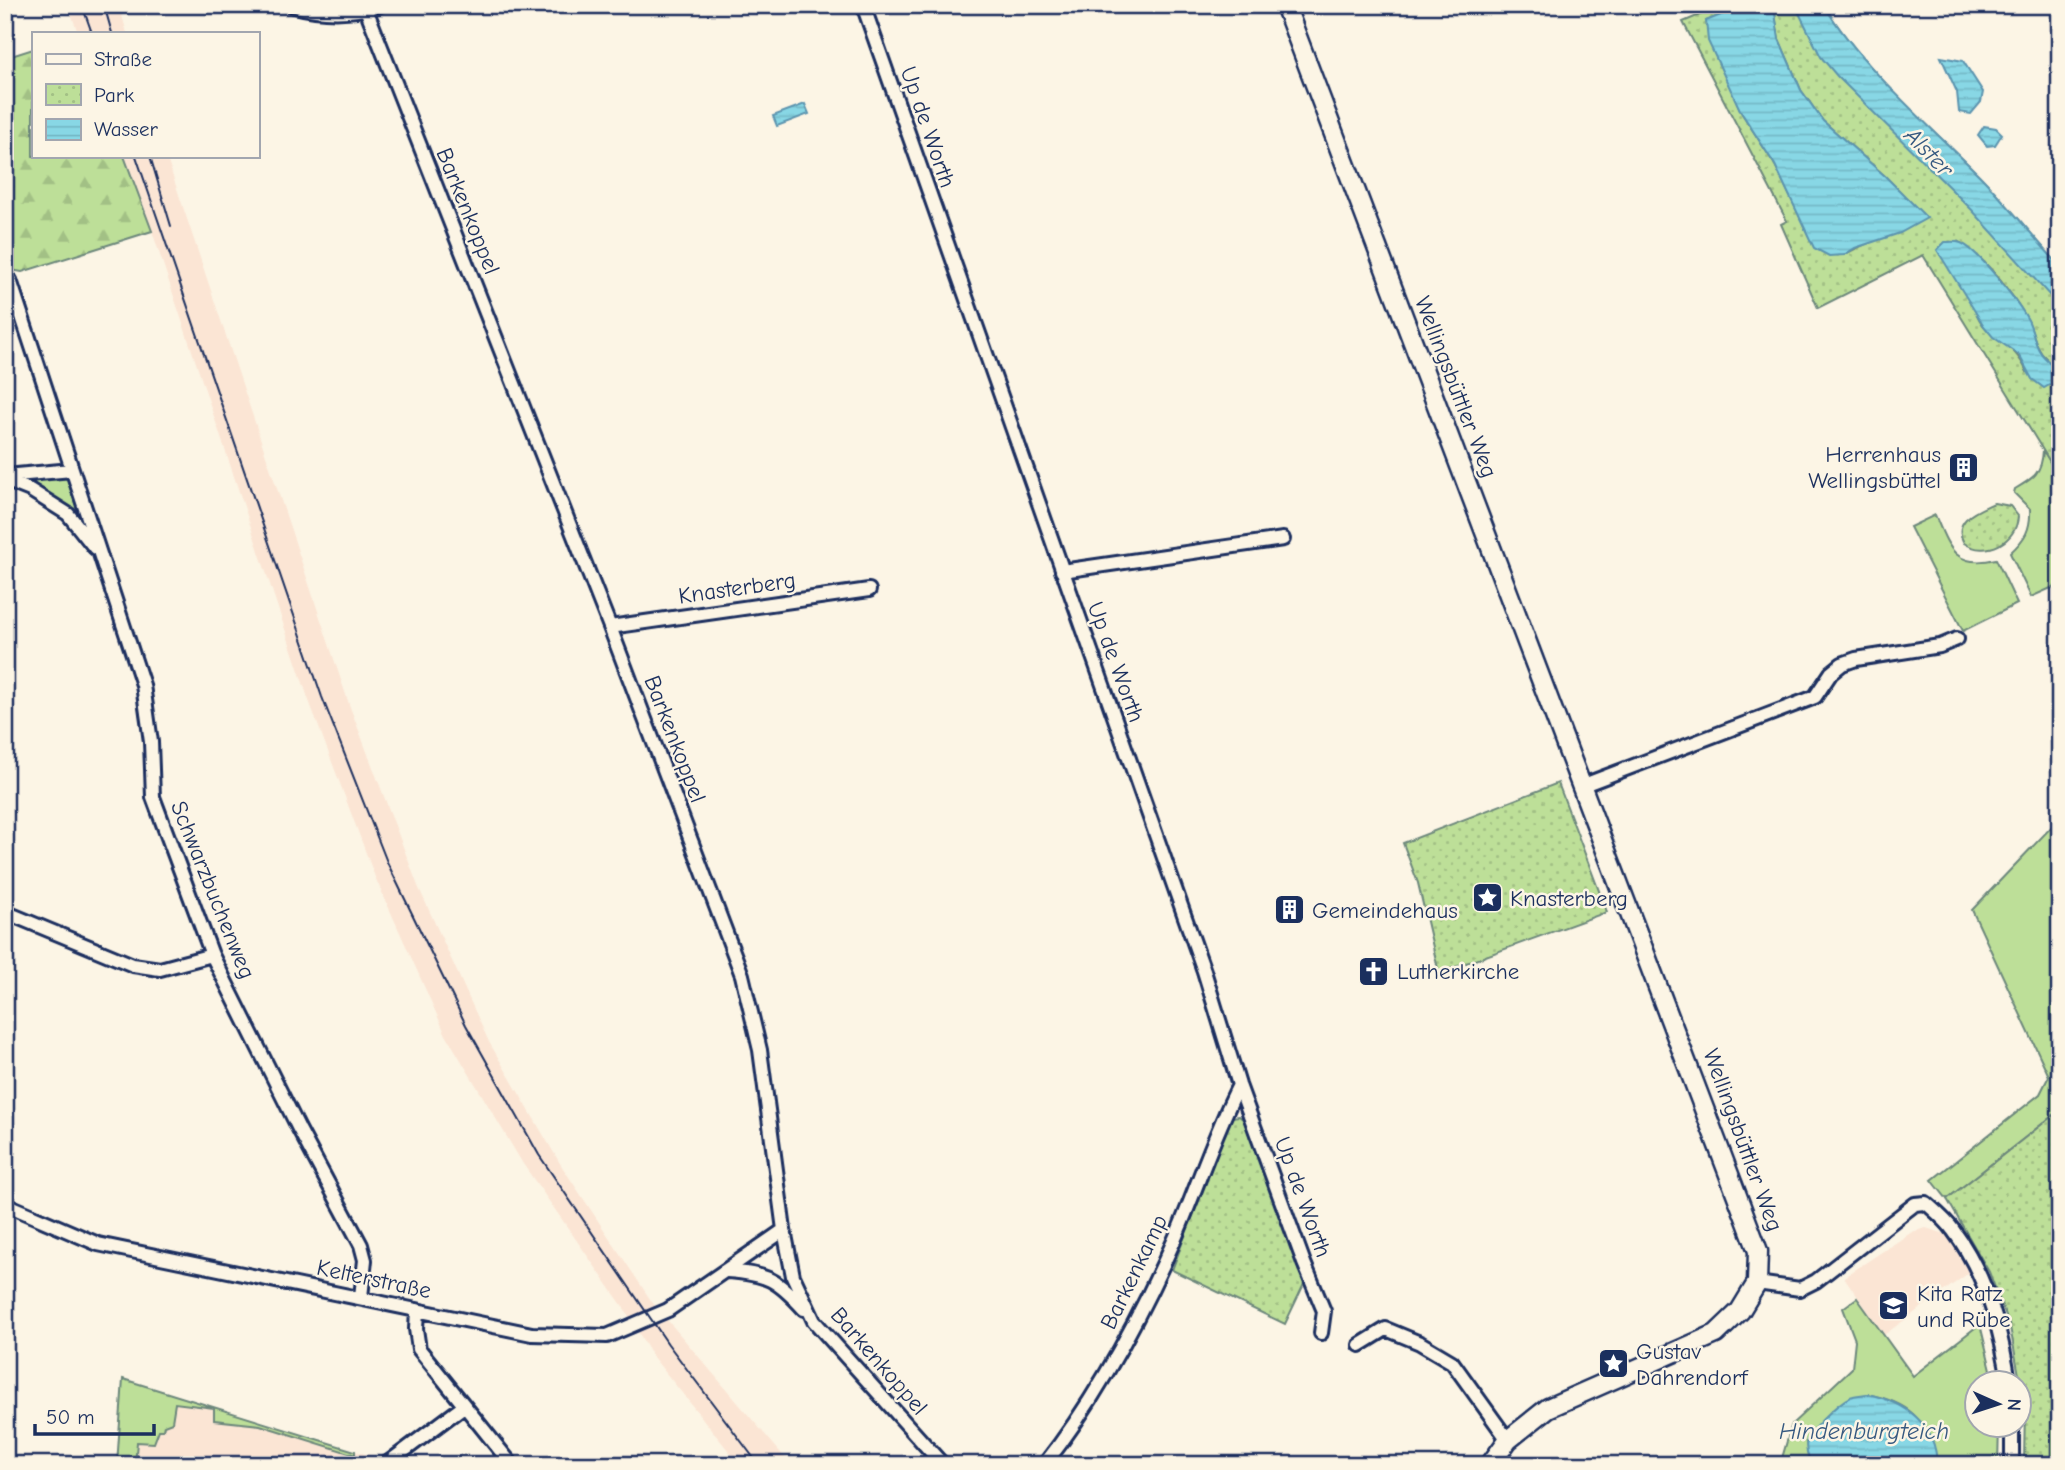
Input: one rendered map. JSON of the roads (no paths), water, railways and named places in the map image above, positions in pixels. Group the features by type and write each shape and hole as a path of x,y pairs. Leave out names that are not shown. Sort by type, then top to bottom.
{"main road":[{"name":"Wellingsbüttler Weg","path":"1285,5 1758,1251 1757,1283"},
{"path":"1490,1465 1508,1440 1548,1408 1716,1334 1740,1311 1757,1283"}],"street":[{"path":"290,5 311,11 342,12 380,5"},
{"name":"Up de Worth","path":"863,5 1204,971 1239,1085 1324,1311 1321,1333"},
{"name":"Barkenkoppel","path":"366,9 610,627 742,975 760,1049 784,1230 793,1276 814,1321 943,1465"},
{"name":"Schwarzbuchenweg","path":"10,279 143,685 151,742 153,797 212,955 299,1129 361,1245 365,1260 361,1297"},
{"path":"5,478 72,470"},
{"path":"5,478 68,514 101,556"},
{"path":"1062,571 1283,539"},
{"name":"Knasterberg","path":"610,627 869,590"},
{"path":"1581,786 1815,697 1831,673 1842,664 1856,659 1940,646 1957,639"},
{"path":"5,912 133,965 160,969 212,955"},
{"name":"Barkenkamp","path":"1044,1465 1062,1443 1107,1373 1173,1243 1224,1115 1239,1085"},
{"path":"1757,1283 1800,1289 1816,1281 1915,1204 1926,1203 1951,1227 1974,1262 1989,1298 2007,1368"},
{"name":"Kelterstraße","path":"5,1204 98,1244 532,1334 607,1336 667,1310 784,1230"},
{"path":"727,1270 757,1273 784,1286 814,1321"},
{"path":"417,1310 419,1349 512,1465"},
{"path":"1360,1345 1387,1329 1420,1343 1452,1362 1508,1440"},
{"path":"385,1465 464,1406"},
{"path":"2012,1438 2012,1465"}],"water":[{"path":"1746,5 1774,7 1779,39 1801,90 1823,121 1927,218 1900,233 1855,248 1844,255 1829,256 1814,248 1775,165 1741,112 1708,41 1706,21"},
{"name":"Alster","path":"1795,5 1824,5 1877,74 2002,199 2060,266 2060,307 1972,210 1837,76 1821,57"},
{"path":"1941,57 1963,61 1983,92 1981,102 1971,114 1959,112 1957,92"},
{"path":"805,104 809,114 777,126 773,116"},
{"path":"1984,126 1996,128 2002,134 1995,145 1987,146 1978,135"},
{"path":"1945,242 1959,242 1968,248 2007,290 2028,320 2039,350 2054,367 2056,381 2044,388 2032,379 2019,355 1993,337 1984,326 1937,250"},
{"name":"Hindenburgteich","path":"1867,1394 1894,1403 1916,1417 1931,1437 1937,1465 1814,1465 1806,1445 1810,1434 1843,1401 1852,1396"}],"tram line":[{"path":"82,5 92,32"},
{"path":"104,5 112,32"},
{"path":"137,158 322,697 387,862 466,1025 539,1155 668,1344 759,1465"},
{"path":"151,158 171,226"}],"place":[{"name":"Herrenhaus Wellingsbüttel","path":"1964,467"},
{"name":"Knasterberg","path":"1487,898"},
{"name":"Gemeindehaus","path":"1289,910"},
{"name":"Lutherkirche","path":"1374,971"},
{"name":"Kita Ratz und Rübe","path":"1894,1306"},
{"name":"Gustav Dahrendorf","path":"1613,1364"}]}
